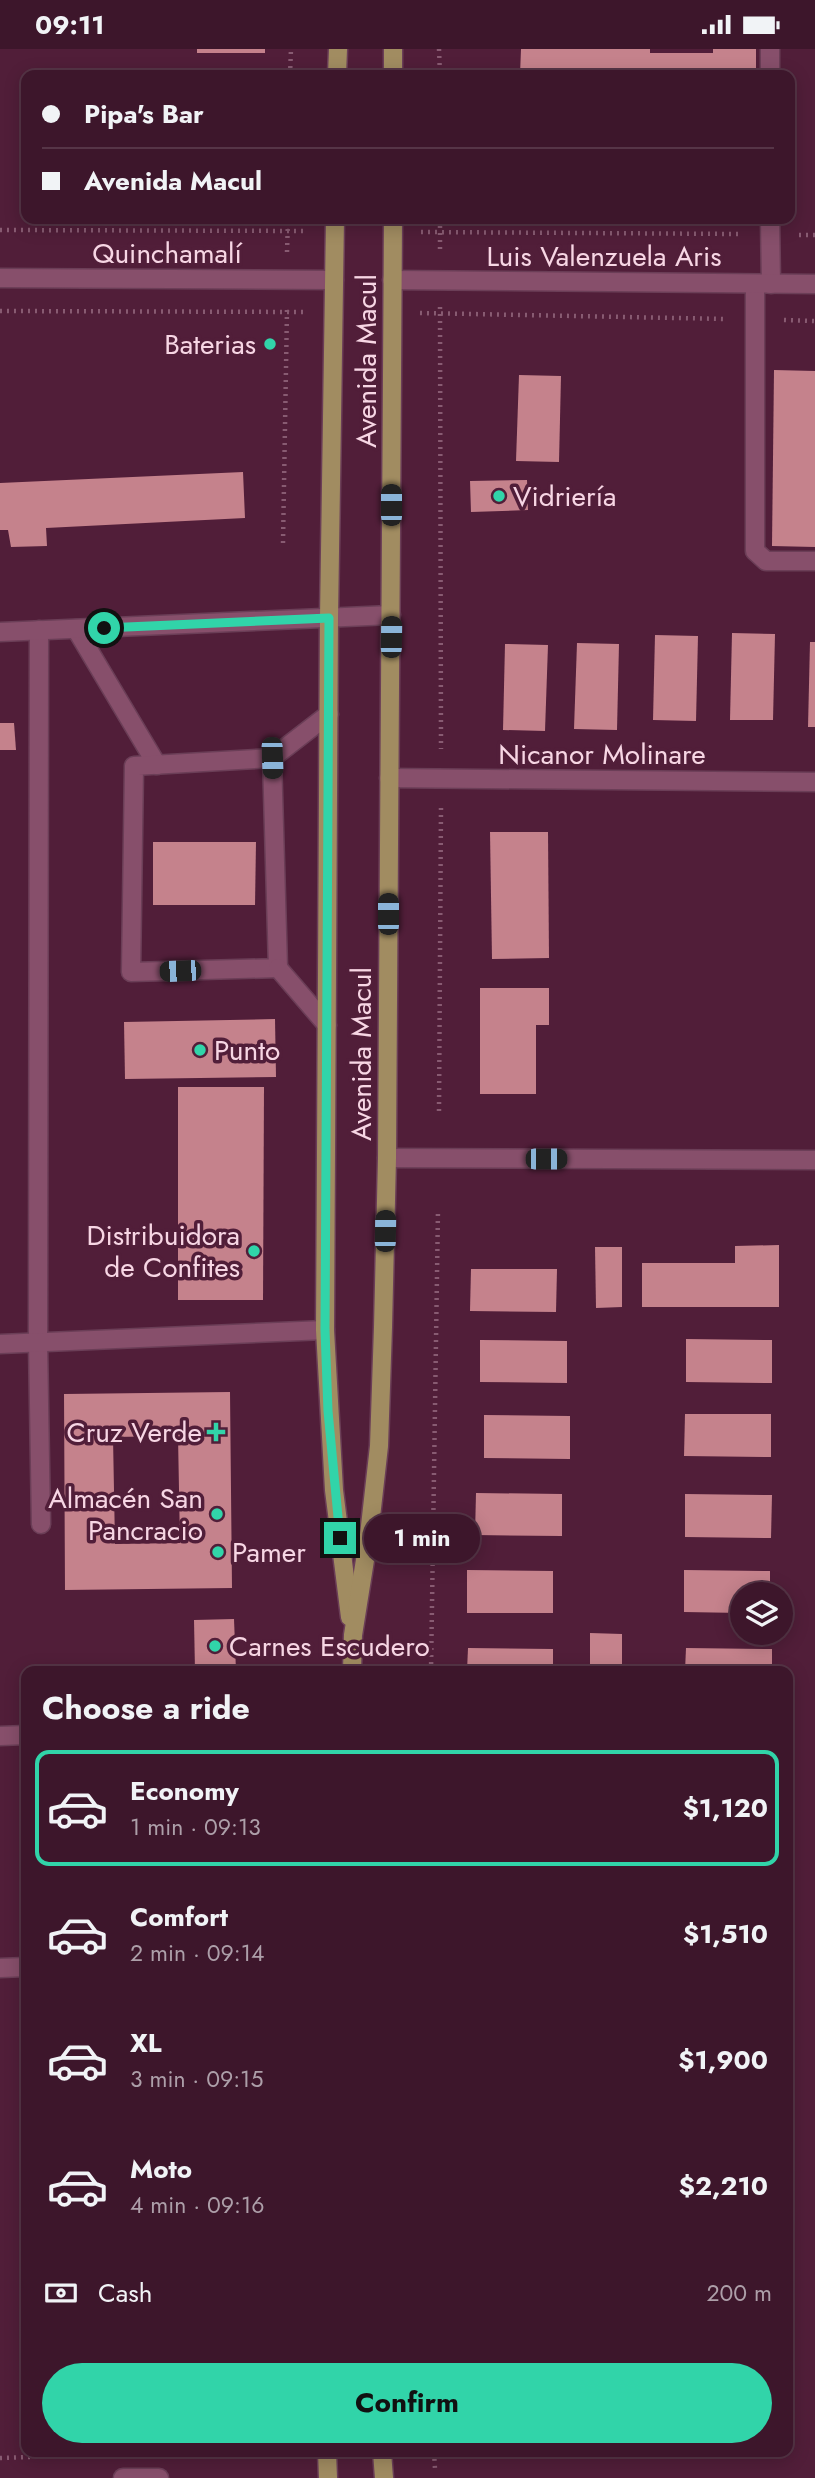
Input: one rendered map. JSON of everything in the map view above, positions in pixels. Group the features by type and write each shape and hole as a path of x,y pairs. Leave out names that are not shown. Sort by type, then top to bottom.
{"main road":[{"path":"337,70 338,49"},
{"path":"393,49 393,70"},
{"name":"Avenida Macul","path":"335,225 329,618 325,1330 334,1490 353,1635"},
{"name":"Avenida Macul","path":"352,1666 353,1635 369,1535 379,1446 387,1158 393,225"},
{"path":"327,2457 328,2478"},
{"path":"382,2457 384,2478"}],"street":[{"path":"769,49 770,70"},
{"path":"770,227 763,284 755,320 755,551 766,561 815,562"},
{"name":"Quinchamalí","path":"0,278 334,281"},
{"name":"Luis Valenzuela Aris","path":"392,280 815,284"},
{"path":"0,632 391,615"},
{"path":"76,629 157,765"},
{"path":"39,630 38,1343 41,1524"},
{"path":"278,968 131,972 134,766 272,758 329,714"},
{"path":"272,758 278,968 327,1025"},
{"name":"Nicanor Molinare","path":"389,778 815,782"},
{"path":"387,1158 815,1160"},
{"path":"0,1344 325,1330"},
{"path":"0,1736 21,1735"},
{"path":"0,1968 21,1967"},
{"path":"123,2478 159,2478"}],"path":[{"path":"290,49 290,70"},
{"path":"439,49 440,70"},
{"path":"283,543 288,224"},
{"path":"439,1111 442,779 440,224"},
{"path":"0,230 288,231 335,225"},
{"path":"393,225 440,232 770,227 815,235"},
{"path":"0,311 334,312"},
{"path":"392,313 815,321"},
{"path":"431,1666 438,1209"},
{"path":"0,2458 24,2457"},
{"path":"434,2457 435,2469"}],"building":[{"path":"197,49 265,49 265,53 197,53"},
{"path":"521,49 650,49 650,53 713,53 713,49 756,49 756,70 520,70"},
{"path":"774,370 815,371 815,547 772,546"},
{"path":"519,375 561,376 559,462 516,461"},
{"path":"243,472 245,518 46,528 47,546 11,547 8,530 0,530 0,483"},
{"name":"Vidriería","path":"527,480 528,510 471,512 470,481"},
{"path":"732,633 775,634 773,720 730,720"},
{"path":"655,635 698,636 696,721 653,720"},
{"path":"810,642 815,642 815,727 808,727"},
{"path":"577,643 619,644 617,730 574,729"},
{"path":"505,644 548,645 545,731 503,730"},
{"path":"0,723 14,723 16,750 0,750"},
{"path":"490,832 548,832 549,958 492,959"},
{"path":"153,842 256,842 255,905 153,905"},
{"path":"480,988 549,988 549,1025 536,1025 536,1094 480,1094"},
{"name":"Punto","path":"275,1019 276,1077 125,1079 124,1022"},
{"path":"178,1087 264,1087 263,1300 178,1300"},
{"path":"779,1245 779,1307 642,1307 642,1263 735,1263 735,1246"},
{"path":"595,1247 622,1247 622,1307 596,1308"},
{"path":"471,1269 557,1269 556,1312 470,1311"},
{"path":"686,1339 772,1340 772,1383 686,1382"},
{"path":"480,1340 567,1341 567,1383 480,1382"},
{"path":"230,1392 232,1588 65,1590 64,1394","holes":["178,1436 180,1543 115,1544 113,1437"]},
{"path":"685,1414 771,1414 771,1457 684,1456"},
{"path":"484,1415 570,1416 570,1459 484,1458"},
{"path":"476,1493 562,1494 562,1536 475,1535"},
{"path":"685,1494 772,1495 771,1538 685,1537"},
{"path":"467,1570 553,1571 553,1613 467,1613"},
{"path":"684,1570 770,1571 770,1582 730,1582 730,1613 684,1612"},
{"name":"Carnes Escudero","path":"234,1619 236,1666 195,1666 194,1620"},
{"path":"590,1633 622,1634 622,1666 590,1666"},
{"path":"468,1648 553,1649 553,1666 467,1666"},
{"path":"686,1648 772,1649 772,1666 685,1666"}],"place":[{"name":"Baterias","path":"270,344"},
{"name":"Vidriería","path":"499,496"},
{"name":"Punto","path":"200,1050"},
{"name":"Distribuidora de Confites","path":"254,1251"},
{"name":"Cruz Verde","path":"216,1432"},
{"name":"Almacén San Pancracio","path":"217,1514"},
{"name":"Pamer","path":"218,1552"},
{"name":"Carnes Escudero","path":"215,1646"}],"route":[{"path":"104,628 329,618 325,1330 328,1411 340,1538"}]}
